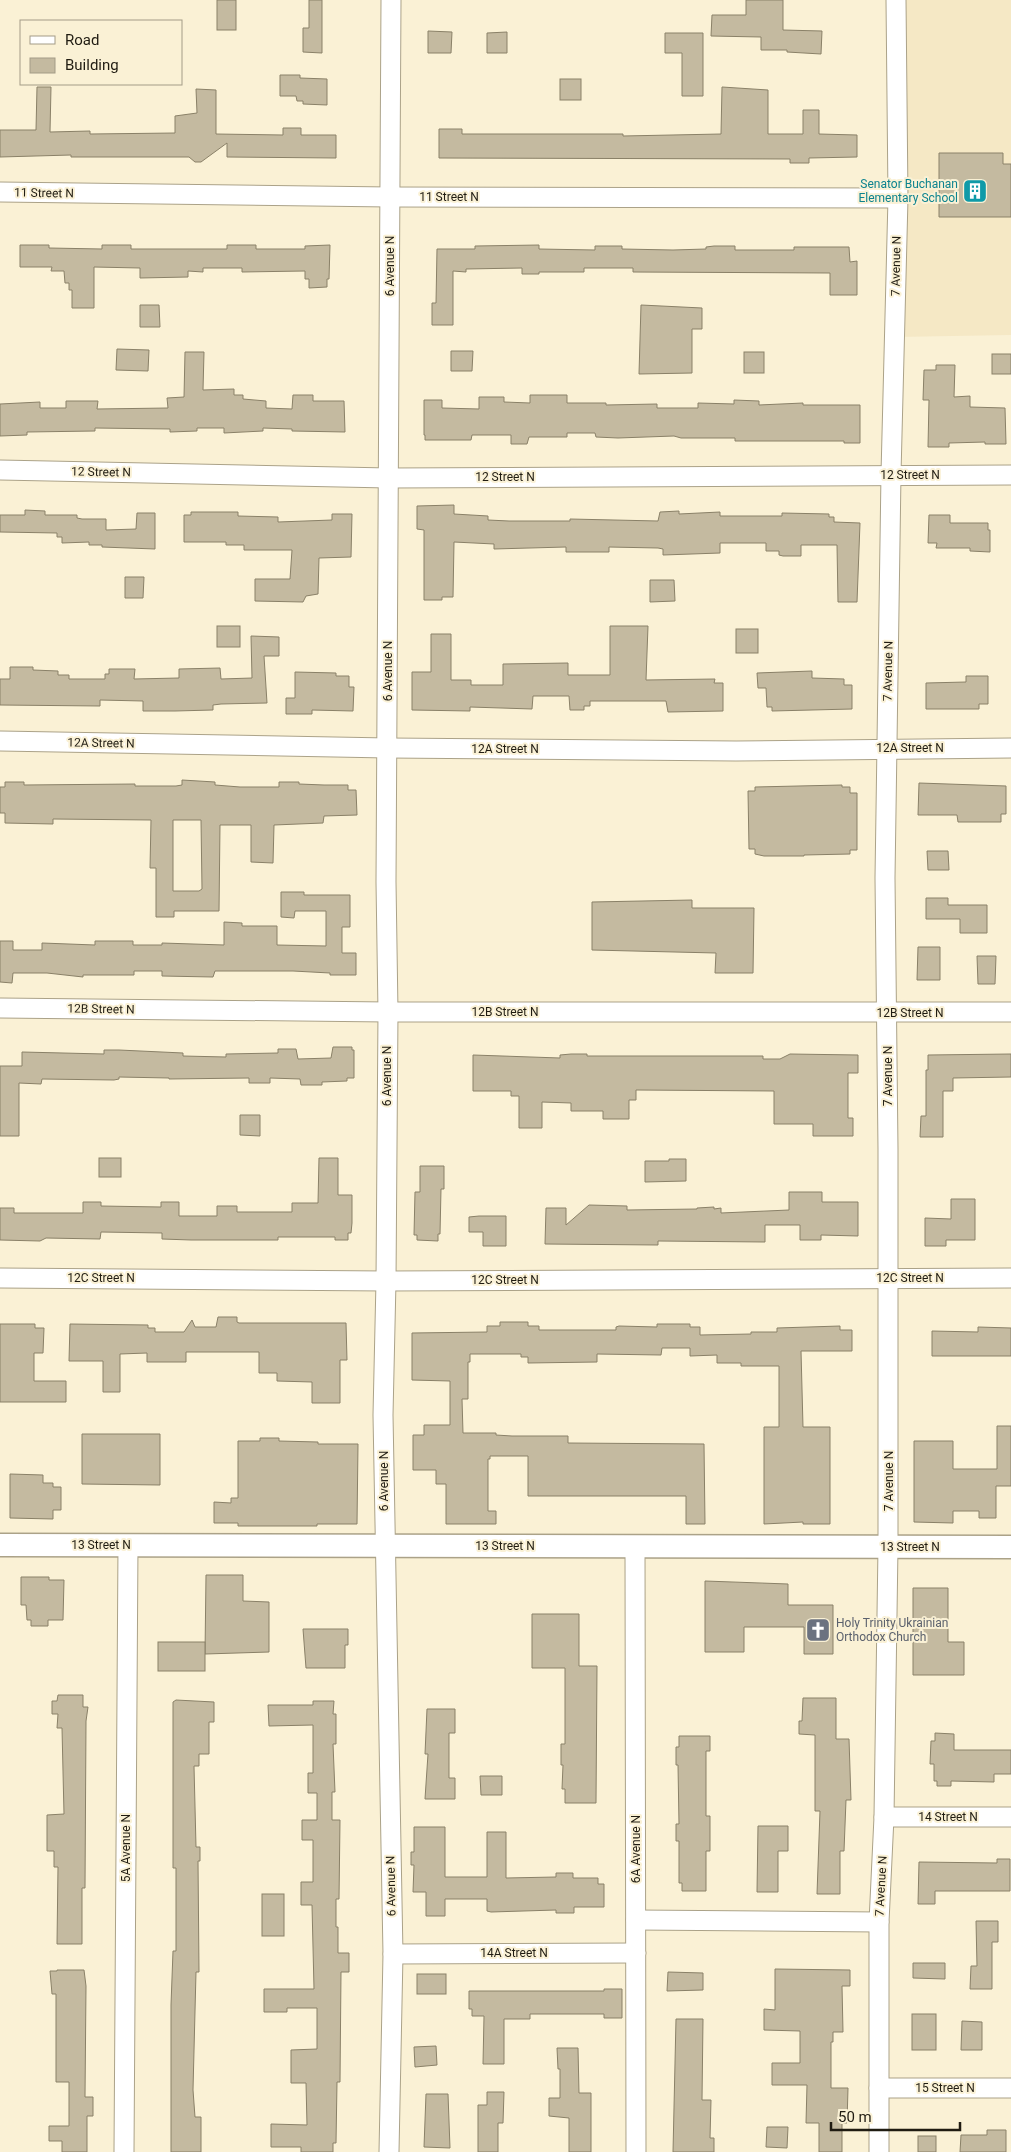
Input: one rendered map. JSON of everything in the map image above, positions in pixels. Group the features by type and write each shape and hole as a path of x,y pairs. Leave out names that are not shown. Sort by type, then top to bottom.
{"street":[{"name":"6 Avenue N","path":"389,2152 393,1954 383,1415 388,1012 386,882 391,0"},
{"name":"7 Avenue N","path":"879,2152 879,1922 884,1817 888,1547 889,1278 885,878 891,474 898,198 896,0"},
{"name":"11 Street N","path":"0,192 390,197 898,198"},
{"name":"12 Street N","path":"0,470 389,478 891,474 1011,475"},
{"name":"12A Street N","path":"0,741 388,748 736,751 1011,748"},
{"name":"12B Street N","path":"0,1008 388,1012 1011,1012"},
{"name":"12C Street N","path":"0,1278 386,1281 1011,1278"},
{"name":"13 Street N","path":"0,1545 1011,1547"},
{"name":"5A Avenue N","path":"124,2152 128,1545"},
{"name":"6A Avenue N","path":"635,1546 636,2152"},
{"name":"14 Street N","path":"884,1817 1011,1818"},
{"path":"636,1920 879,1922"},
{"name":"14A Street N","path":"393,1954 636,1953"},
{"name":"15 Street N","path":"879,2088 1011,2088"}],"shaded area":[{"path":"896,0 1011,0 1011,335 895,337"}],"building":[{"path":"217,0 236,0 236,30 217,30"},
{"path":"309,0 322,0 322,53 303,52 303,28 309,28"},
{"path":"746,0 783,0 783,30 822,31 821,54 787,52 787,50 761,50 761,37 711,36 712,15 746,15"},
{"path":"428,31 452,32 451,53 428,53"},
{"path":"507,32 507,53 487,53 487,33"},
{"path":"665,33 703,33 703,96 682,96 682,53 665,53"},
{"path":"280,75 300,75 300,78 327,79 327,105 303,104 303,101 297,101 296,96 280,96"},
{"path":"560,79 581,79 581,100 560,100"},
{"path":"37,87 51,87 50,132 90,131 90,134 175,133 175,116 197,113 196,89 216,90 216,134 283,135 283,128 301,128 301,135 336,135 336,158 227,157 227,143 201,162 195,162 189,157 71,157 71,155 0,157 0,130 36,130"},
{"path":"722,87 768,90 768,134 803,134 803,110 819,110 819,134 857,135 857,157 809,158 809,163 790,163 790,159 439,158 439,129 462,129 462,134 623,134 623,136 721,134"},
{"name":"Senator Buchanan Elementary School","path":"939,153 1003,153 1003,164 1011,164 1011,217 939,217"},
{"path":"20,245 49,245 49,248 102,249 102,245 131,245 131,249 227,249 227,245 256,245 256,249 305,249 305,246 330,245 329,279 327,279 327,287 309,288 309,279 305,279 305,271 242,272 242,268 203,268 203,272 188,271 188,277 140,278 140,268 94,267 94,308 72,308 72,290 69,290 69,283 65,283 64,271 51,271 52,267 20,267"},
{"path":"539,245 539,249 595,250 595,246 622,246 622,249 673,250 706,249 706,247 714,246 735,246 735,250 794,250 794,247 849,247 850,262 857,261 857,295 830,295 830,273 633,272 633,268 584,268 584,272 522,274 522,268 466,269 466,272 453,271 453,325 432,325 432,303 436,303 437,249 475,249 475,246"},
{"path":"140,305 159,305 160,327 140,327"},
{"path":"641,305 702,308 702,329 692,329 692,373 639,374"},
{"path":"117,349 149,350 148,371 116,370"},
{"path":"451,351 473,351 472,371 451,371"},
{"path":"185,352 204,352 203,390 234,389 234,395 243,395 243,399 266,401 266,408 292,409 293,395 313,395 313,401 344,401 345,432 292,431 292,429 263,428 263,431 224,433 224,428 197,428 197,431 170,432 170,429 95,428 95,431 27,432 27,435 0,436 0,404 40,402 40,408 66,408 66,401 98,401 97,409 168,408 167,398 184,397"},
{"path":"744,352 764,352 764,373 744,373"},
{"path":"992,354 1011,354 1011,374 992,374"},
{"path":"936,365 955,365 954,397 970,396 970,407 1005,408 1006,444 985,444 985,442 949,443 949,447 928,447 929,400 923,400 924,370 936,370"},
{"path":"530,395 567,395 567,403 606,403 606,405 657,404 657,408 698,408 698,403 734,404 734,400 759,401 759,405 803,403 803,405 860,405 860,443 844,443 844,441 735,441 735,438 681,438 674,436 618,438 596,437 595,433 567,433 567,437 529,437 527,444 511,444 511,435 472,435 471,440 425,440 424,400 442,400 442,408 479,409 479,397 504,397 504,402 530,403"},
{"path":"454,505 454,514 488,516 488,520 509,521 570,521 570,519 658,521 660,512 679,511 679,514 720,512 720,516 782,516 782,513 829,514 829,517 834,517 834,522 860,523 857,602 838,602 837,545 801,545 801,556 783,556 779,555 779,551 766,551 766,543 720,543 720,553 663,555 663,549 658,548 609,547 609,552 566,552 566,547 494,549 494,544 454,542 453,597 442,597 442,600 424,600 424,530 417,529 417,506"},
{"path":"25,510 45,511 45,515 77,515 77,518 82,519 106,519 106,530 136,529 137,513 155,513 155,549 102,547 102,545 89,545 89,542 62,543 62,537 57,537 57,533 0,532 0,515 25,515"},
{"path":"191,512 238,512 238,516 278,517 278,522 332,520 332,514 352,514 351,557 319,558 318,594 306,596 303,602 255,601 255,579 290,579 292,550 244,550 244,545 226,545 226,542 184,542 184,515 191,515"},
{"path":"929,515 950,515 950,523 988,523 988,530 990,530 990,552 970,551 970,548 936,548 937,543 928,543"},
{"path":"125,577 144,577 143,598 125,598"},
{"path":"650,580 674,580 675,601 650,602"},
{"path":"217,626 240,626 240,647 217,647"},
{"path":"610,626 648,626 646,680 715,679 714,683 723,683 723,711 668,712 666,701 590,701 590,706 584,706 584,710 570,710 569,696 533,696 532,709 470,707 470,711 412,710 412,672 431,672 431,634 451,634 451,680 471,680 471,685 503,685 503,664 568,663 568,675 610,675"},
{"path":"736,629 758,629 758,653 736,653"},
{"path":"251,636 279,637 279,656 264,656 267,703 221,704 213,705 213,710 175,711 143,711 143,701 100,700 100,706 0,705 0,679 10,679 10,667 33,667 33,670 58,671 58,675 69,675 69,679 105,679 105,674 109,674 109,669 135,669 134,679 179,678 179,669 220,668 221,679 252,678"},
{"path":"812,671 812,678 844,679 844,685 852,685 852,709 772,711 772,707 767,707 766,688 758,688 757,673"},
{"path":"295,672 336,673 336,676 349,676 349,687 354,687 353,711 312,710 312,714 286,714 286,698 295,698"},
{"path":"966,676 988,676 988,704 979,704 979,709 926,709 926,683 966,682"},
{"path":"182,780 215,782 215,785 240,787 279,787 279,782 348,785 348,790 356,790 357,815 324,816 323,823 274,825 273,863 251,862 251,825 220,825 219,911 174,911 174,917 156,917 156,868 150,868 151,820 53,819 53,824 5,823 5,813 0,813 0,787 5,787 5,782 24,782 24,785 182,785","holes":["173,820 201,820 202,889 199,891 173,891"]},
{"path":"919,783 1006,786 1006,814 1001,814 1001,822 958,822 957,815 918,815"},
{"path":"842,785 842,787 850,787 850,793 857,793 857,850 850,850 850,854 764,856 755,854 755,849 749,849 748,791 755,791 755,787"},
{"path":"927,851 948,851 949,870 928,870"},
{"path":"281,892 304,892 304,895 350,895 350,927 342,927 342,953 356,953 356,975 330,975 330,973 293,971 215,971 213,977 162,976 162,971 134,971 134,975 83,975 83,977 47,973 13,973 12,983 0,982 0,941 13,941 13,950 42,950 42,943 95,945 95,941 133,941 133,945 162,945 162,943 224,945 224,922 242,923 242,926 277,926 277,945 326,946 326,911 295,911 294,918 281,917"},
{"path":"926,898 948,898 948,905 987,905 987,933 960,933 960,919 926,919"},
{"path":"692,900 692,908 754,908 753,973 715,973 716,953 592,950 592,902"},
{"path":"918,947 940,947 940,980 917,980"},
{"path":"977,956 996,956 995,984 978,984"},
{"path":"333,1047 352,1047 352,1050 354,1050 354,1078 347,1078 347,1081 322,1082 322,1085 301,1085 300,1079 270,1078 270,1083 249,1083 249,1078 169,1079 119,1077 119,1079 114,1080 42,1079 41,1084 19,1083 19,1136 0,1136 0,1066 22,1066 22,1052 104,1054 104,1050 119,1050 183,1053 183,1056 226,1057 226,1054 278,1053 278,1049 296,1049 298,1059 331,1058"},
{"path":"587,1054 587,1056 763,1056 763,1059 780,1059 790,1054 858,1055 858,1073 848,1073 848,1118 853,1118 853,1136 813,1136 813,1124 774,1124 774,1091 636,1090 636,1100 629,1100 629,1119 603,1119 603,1111 571,1111 571,1103 542,1102 542,1128 519,1128 519,1096 511,1096 511,1091 473,1091 473,1055 560,1058 560,1055"},
{"path":"1011,1054 1011,1077 953,1078 953,1091 943,1091 943,1137 920,1137 921,1116 926,1116 926,1070 928,1070 928,1055"},
{"path":"240,1115 260,1115 260,1136 240,1135"},
{"path":"99,1158 121,1158 121,1177 99,1177"},
{"path":"319,1158 338,1158 338,1195 352,1195 352,1223 351,1233 348,1233 348,1240 335,1240 335,1237 278,1237 278,1240 191,1240 162,1239 162,1233 101,1232 100,1239 46,1238 40,1241 0,1240 0,1208 14,1208 14,1213 83,1213 83,1202 101,1202 101,1206 161,1207 161,1202 179,1202 179,1216 217,1216 217,1206 237,1206 237,1212 292,1212 292,1203 318,1203"},
{"path":"669,1159 686,1159 686,1181 645,1182 645,1161 669,1161"},
{"path":"420,1166 444,1166 444,1189 441,1189 440,1234 438,1234 438,1241 417,1240 417,1235 414,1235 415,1192 420,1192"},
{"path":"789,1192 822,1192 822,1202 858,1202 858,1236 821,1235 821,1240 800,1240 800,1225 765,1225 765,1242 658,1241 658,1245 545,1244 546,1208 566,1208 566,1225 589,1205 627,1206 627,1210 714,1207 714,1209 721,1208 721,1213 789,1210"},
{"path":"951,1199 975,1199 975,1240 946,1240 946,1246 925,1246 925,1218 951,1219"},
{"path":"506,1216 506,1246 483,1246 483,1232 469,1232 469,1217"},
{"path":"218,1317 237,1317 237,1322 239,1323 346,1323 347,1360 340,1360 340,1403 312,1403 312,1382 277,1381 277,1373 259,1373 259,1352 186,1352 186,1362 147,1362 147,1353 120,1354 120,1392 103,1392 103,1361 69,1361 70,1324 148,1325 148,1328 155,1328 155,1332 184,1332 192,1320 195,1327 216,1327"},
{"path":"500,1322 528,1322 528,1326 539,1326 539,1330 616,1330 616,1327 619,1326 657,1327 657,1324 690,1324 690,1327 700,1327 700,1335 777,1332 777,1328 840,1326 840,1330 852,1330 852,1351 801,1351 803,1427 830,1427 830,1524 803,1524 803,1522 764,1524 764,1427 779,1427 779,1366 741,1366 741,1363 717,1363 717,1355 690,1356 690,1348 662,1348 661,1355 597,1354 597,1362 528,1363 528,1357 521,1357 521,1354 470,1354 470,1362 468,1362 468,1399 462,1399 463,1433 496,1433 496,1435 512,1436 568,1436 568,1443 704,1444 705,1524 686,1524 686,1496 528,1496 528,1456 490,1456 490,1459 488,1459 488,1511 496,1511 496,1524 446,1524 446,1484 436,1484 436,1470 413,1470 413,1435 424,1435 424,1425 450,1425 450,1381 412,1380 412,1333 487,1332 487,1326 500,1326"},
{"path":"0,1324 35,1324 35,1328 44,1328 43,1353 34,1353 34,1381 66,1381 66,1402 0,1402"},
{"path":"978,1327 1011,1328 1011,1356 932,1356 932,1331 978,1332"},
{"path":"997,1426 1011,1426 1011,1486 996,1486 996,1518 979,1518 979,1511 953,1511 953,1523 914,1522 914,1441 953,1441 953,1469 997,1469"},
{"path":"82,1434 160,1434 160,1485 82,1484"},
{"path":"260,1438 279,1438 279,1441 318,1442 318,1444 358,1444 357,1524 238,1526 238,1523 214,1523 214,1502 231,1503 231,1498 238,1498 238,1441 260,1441"},
{"path":"10,1474 43,1475 43,1483 53,1483 53,1487 61,1487 61,1510 53,1510 53,1519 10,1518"},
{"path":"206,1575 243,1575 243,1601 269,1602 269,1652 205,1654"},
{"path":"21,1577 49,1577 49,1580 64,1580 63,1620 48,1620 48,1626 31,1626 31,1620 27,1620 26,1605 21,1605"},
{"path":"705,1581 788,1584 788,1605 833,1605 833,1654 804,1654 804,1627 744,1627 744,1652 705,1652"},
{"path":"913,1588 948,1588 948,1642 964,1642 964,1675 913,1675"},
{"path":"532,1614 579,1614 579,1666 597,1666 596,1803 565,1803 565,1789 562,1789 563,1765 561,1765 561,1744 565,1744 565,1668 532,1668"},
{"path":"303,1629 348,1629 348,1645 345,1645 345,1668 306,1668"},
{"path":"158,1642 205,1642 205,1671 158,1671"},
{"path":"58,1695 83,1695 83,1707 88,1707 86,1721 85,1888 82,1888 82,1944 57,1944 58,1867 54,1867 54,1851 47,1851 47,1815 64,1814 62,1728 57,1728 58,1714 52,1714 52,1701 57,1701"},
{"path":"803,1698 836,1698 836,1739 849,1739 851,1800 846,1800 844,1851 840,1851 840,1894 817,1894 820,1811 815,1811 815,1735 799,1734 799,1721 802,1721"},
{"path":"176,1700 214,1702 214,1722 209,1722 209,1754 199,1754 199,1766 194,1766 196,1847 200,1847 200,1861 198,1861 199,1972 196,1972 193,2090 195,2117 201,2117 201,2152 171,2152 171,2005 173,1951 176,1951 176,1868 173,1868 173,1702"},
{"path":"313,1701 334,1701 333,1714 336,1714 336,1744 333,1744 335,1792 332,1792 332,1820 340,1820 339,1899 336,1899 336,1927 338,1927 338,1953 349,1953 349,1972 341,1972 340,2082 337,2082 336,2143 333,2143 333,2152 301,2152 301,2147 271,2147 271,2124 307,2125 306,2083 291,2083 291,2050 317,2049 317,2008 287,2008 287,2012 264,2012 264,1989 314,1989 312,1905 301,1905 301,1882 313,1882 313,1840 302,1840 302,1820 317,1820 317,1793 308,1793 308,1773 313,1773 313,1725 269,1726 268,1705 313,1705"},
{"path":"427,1709 455,1709 455,1733 449,1733 449,1778 455,1778 455,1799 425,1799 428,1754 425,1754"},
{"path":"935,1733 954,1734 954,1750 1011,1750 1011,1774 994,1774 994,1782 951,1781 951,1786 937,1786 937,1781 934,1781 934,1764 930,1764 931,1741 935,1741"},
{"path":"679,1736 710,1736 710,1751 706,1751 706,1816 710,1816 710,1851 706,1851 706,1891 682,1891 682,1883 679,1883 679,1841 676,1841 676,1824 679,1824 676,1747 679,1747"},
{"path":"480,1776 502,1776 502,1795 481,1795"},
{"path":"758,1826 788,1826 788,1851 778,1851 778,1892 757,1892"},
{"path":"414,1827 445,1827 445,1877 487,1877 487,1832 506,1832 506,1878 556,1877 556,1873 573,1873 573,1878 598,1878 598,1884 604,1884 604,1907 574,1907 574,1913 556,1913 556,1910 491,1912 487,1911 487,1899 445,1899 445,1916 426,1916 426,1892 413,1892 414,1865 411,1865 411,1852 414,1852"},
{"path":"997,1859 1010,1859 1010,1891 935,1891 935,1904 918,1904 919,1862 997,1863"},
{"path":"262,1894 284,1894 284,1936 262,1936"},
{"path":"976,1921 998,1921 998,1942 992,1942 992,1989 970,1989 971,1966 977,1966"},
{"path":"913,1963 945,1963 945,1979 913,1978"},
{"path":"775,1969 850,1970 850,1986 842,1986 843,2032 833,2032 833,2042 831,2042 831,2088 848,2088 847,2123 842,2123 842,2152 819,2152 819,2123 806,2123 807,2085 772,2085 772,2063 800,2063 800,2031 764,2030 764,2009 775,2010"},
{"path":"84,1970 86,1986 85,2097 93,2097 93,2116 87,2116 87,2152 62,2152 62,2141 49,2141 49,2126 69,2126 69,2082 56,2082 56,1994 52,1994 50,1971"},
{"path":"668,1972 703,1973 703,1990 667,1991"},
{"path":"417,1974 446,1974 446,1994 417,1994"},
{"path":"604,1989 622,1989 622,2018 604,2018 604,2014 530,2014 530,2019 504,2019 504,2064 483,2064 484,2016 472,2016 472,2009 469,2009 469,1991 604,1991"},
{"path":"912,2014 936,2014 936,2050 912,2050"},
{"path":"676,2019 703,2019 702,2100 711,2100 710,2138 714,2138 714,2152 673,2152"},
{"path":"962,2021 982,2022 982,2050 961,2050"},
{"path":"436,2046 437,2065 415,2067 414,2047"},
{"path":"557,2048 578,2048 579,2093 591,2093 591,2152 569,2152 569,2118 549,2116 549,2098 560,2098 560,2069 558,2069"},
{"path":"487,2092 504,2092 503,2123 498,2123 498,2152 478,2152 478,2105 487,2105"},
{"path":"426,2094 448,2094 450,2148 424,2147"},
{"path":"767,2127 788,2127 787,2148 766,2147"},
{"path":"987,2130 1006,2130 1006,2152 960,2152 961,2135 987,2135"},
{"path":"918,2136 936,2136 936,2152 918,2152"}],"place":[{"name":"Senator Buchanan Elementary School","path":"975,191"},
{"name":"Holy Trinity Ukrainian Orthodox Church","path":"818,1630"}]}
